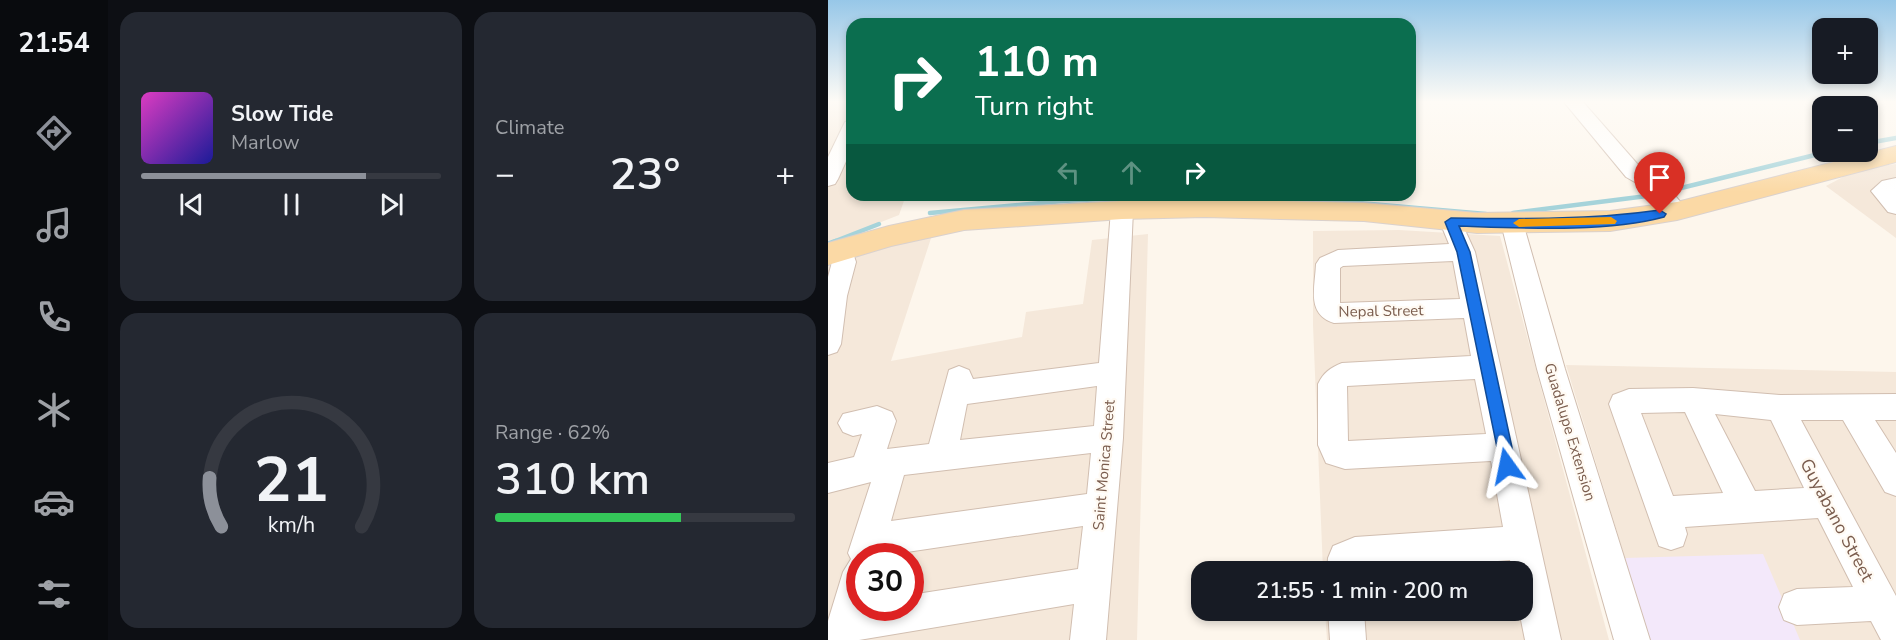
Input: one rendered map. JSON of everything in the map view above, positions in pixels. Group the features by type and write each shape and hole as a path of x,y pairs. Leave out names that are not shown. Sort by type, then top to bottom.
{"main road":[{"path":"835,252 889,236 964,220 1122,210 1205,208 1358,212 1451,222 1610,221 1677,211 1896,154"}],"street":[{"path":"828,136 844,132"},
{"path":"1599,132 1633,172 1654,184 1677,211"},
{"path":"1617,132 1650,169 1654,184"},
{"path":"828,179 846,141"},
{"path":"1896,185 1889,186 1882,191 1896,207"},
{"name":"Saint Monica Street","path":"1088,640 1108,438 1122,210"},
{"path":"1451,222 1463,252 1543,640"},
{"name":"Guadalupe Extension","path":"1512,223 1551,369 1632,640"},
{"path":"828,342 832,297 844,262 835,252"},
{"name":"Nepal Street","path":"1463,252 1338,258 1328,264 1327,308 1334,313 1475,308"},
{"path":"1487,367 1342,375 1332,384 1333,445 1337,453 1345,455 1503,447"},
{"path":"941,457 958,385 1112,373"},
{"path":"1693,400 1746,507"},
{"path":"1827,502 1746,507 1667,523 1623,404 1629,401 1693,400 1780,408 1896,407"},
{"path":"1851,407 1896,481"},
{"name":"Guyabano Street","path":"1780,408 1888,617"},
{"path":"853,423 877,419 882,421 866,543"},
{"path":"828,478 878,465 1108,438"},
{"path":"924,544 1101,508"},
{"path":"1345,561 1345,558 1354,554 1523,542"},
{"path":"843,632 1093,584"},
{"path":"1797,607 1888,617"},
{"path":"1347,621 1348,640"}],"shaded area":[{"path":"828,132 846,132 846,201 904,201 899,215 828,243"},
{"path":"1896,164 1896,238 1826,186 1858,169"},
{"path":"934,229 891,361 1022,337 1026,312 1083,304 1092,240 1148,234 1137,640 828,640 828,259"},
{"path":"1399,230 1500,236 1609,640 1327,640 1326,621 1533,621 1533,561 1323,561 1313,325 1313,231"},
{"path":"1566,365 1896,372 1896,640 1647,640 1625,558"},
{"path":"1763,554 1800,640 1647,640 1625,558"}],"waterway":[{"path":"1878,141 1896,138"},
{"path":"1673,190 1812,156"},
{"path":"1513,213 1647,196"},
{"path":"930,213 1063,201"},
{"path":"1335,201 1486,214"},
{"path":"833,242 879,224"},
{"path":"828,244 836,241"}],"slow traffic":[{"path":"1519,223 1611,221"}],"route":[{"path":"1507,466 1463,252 1451,222 1521,224 1610,221 1660,214"}]}
